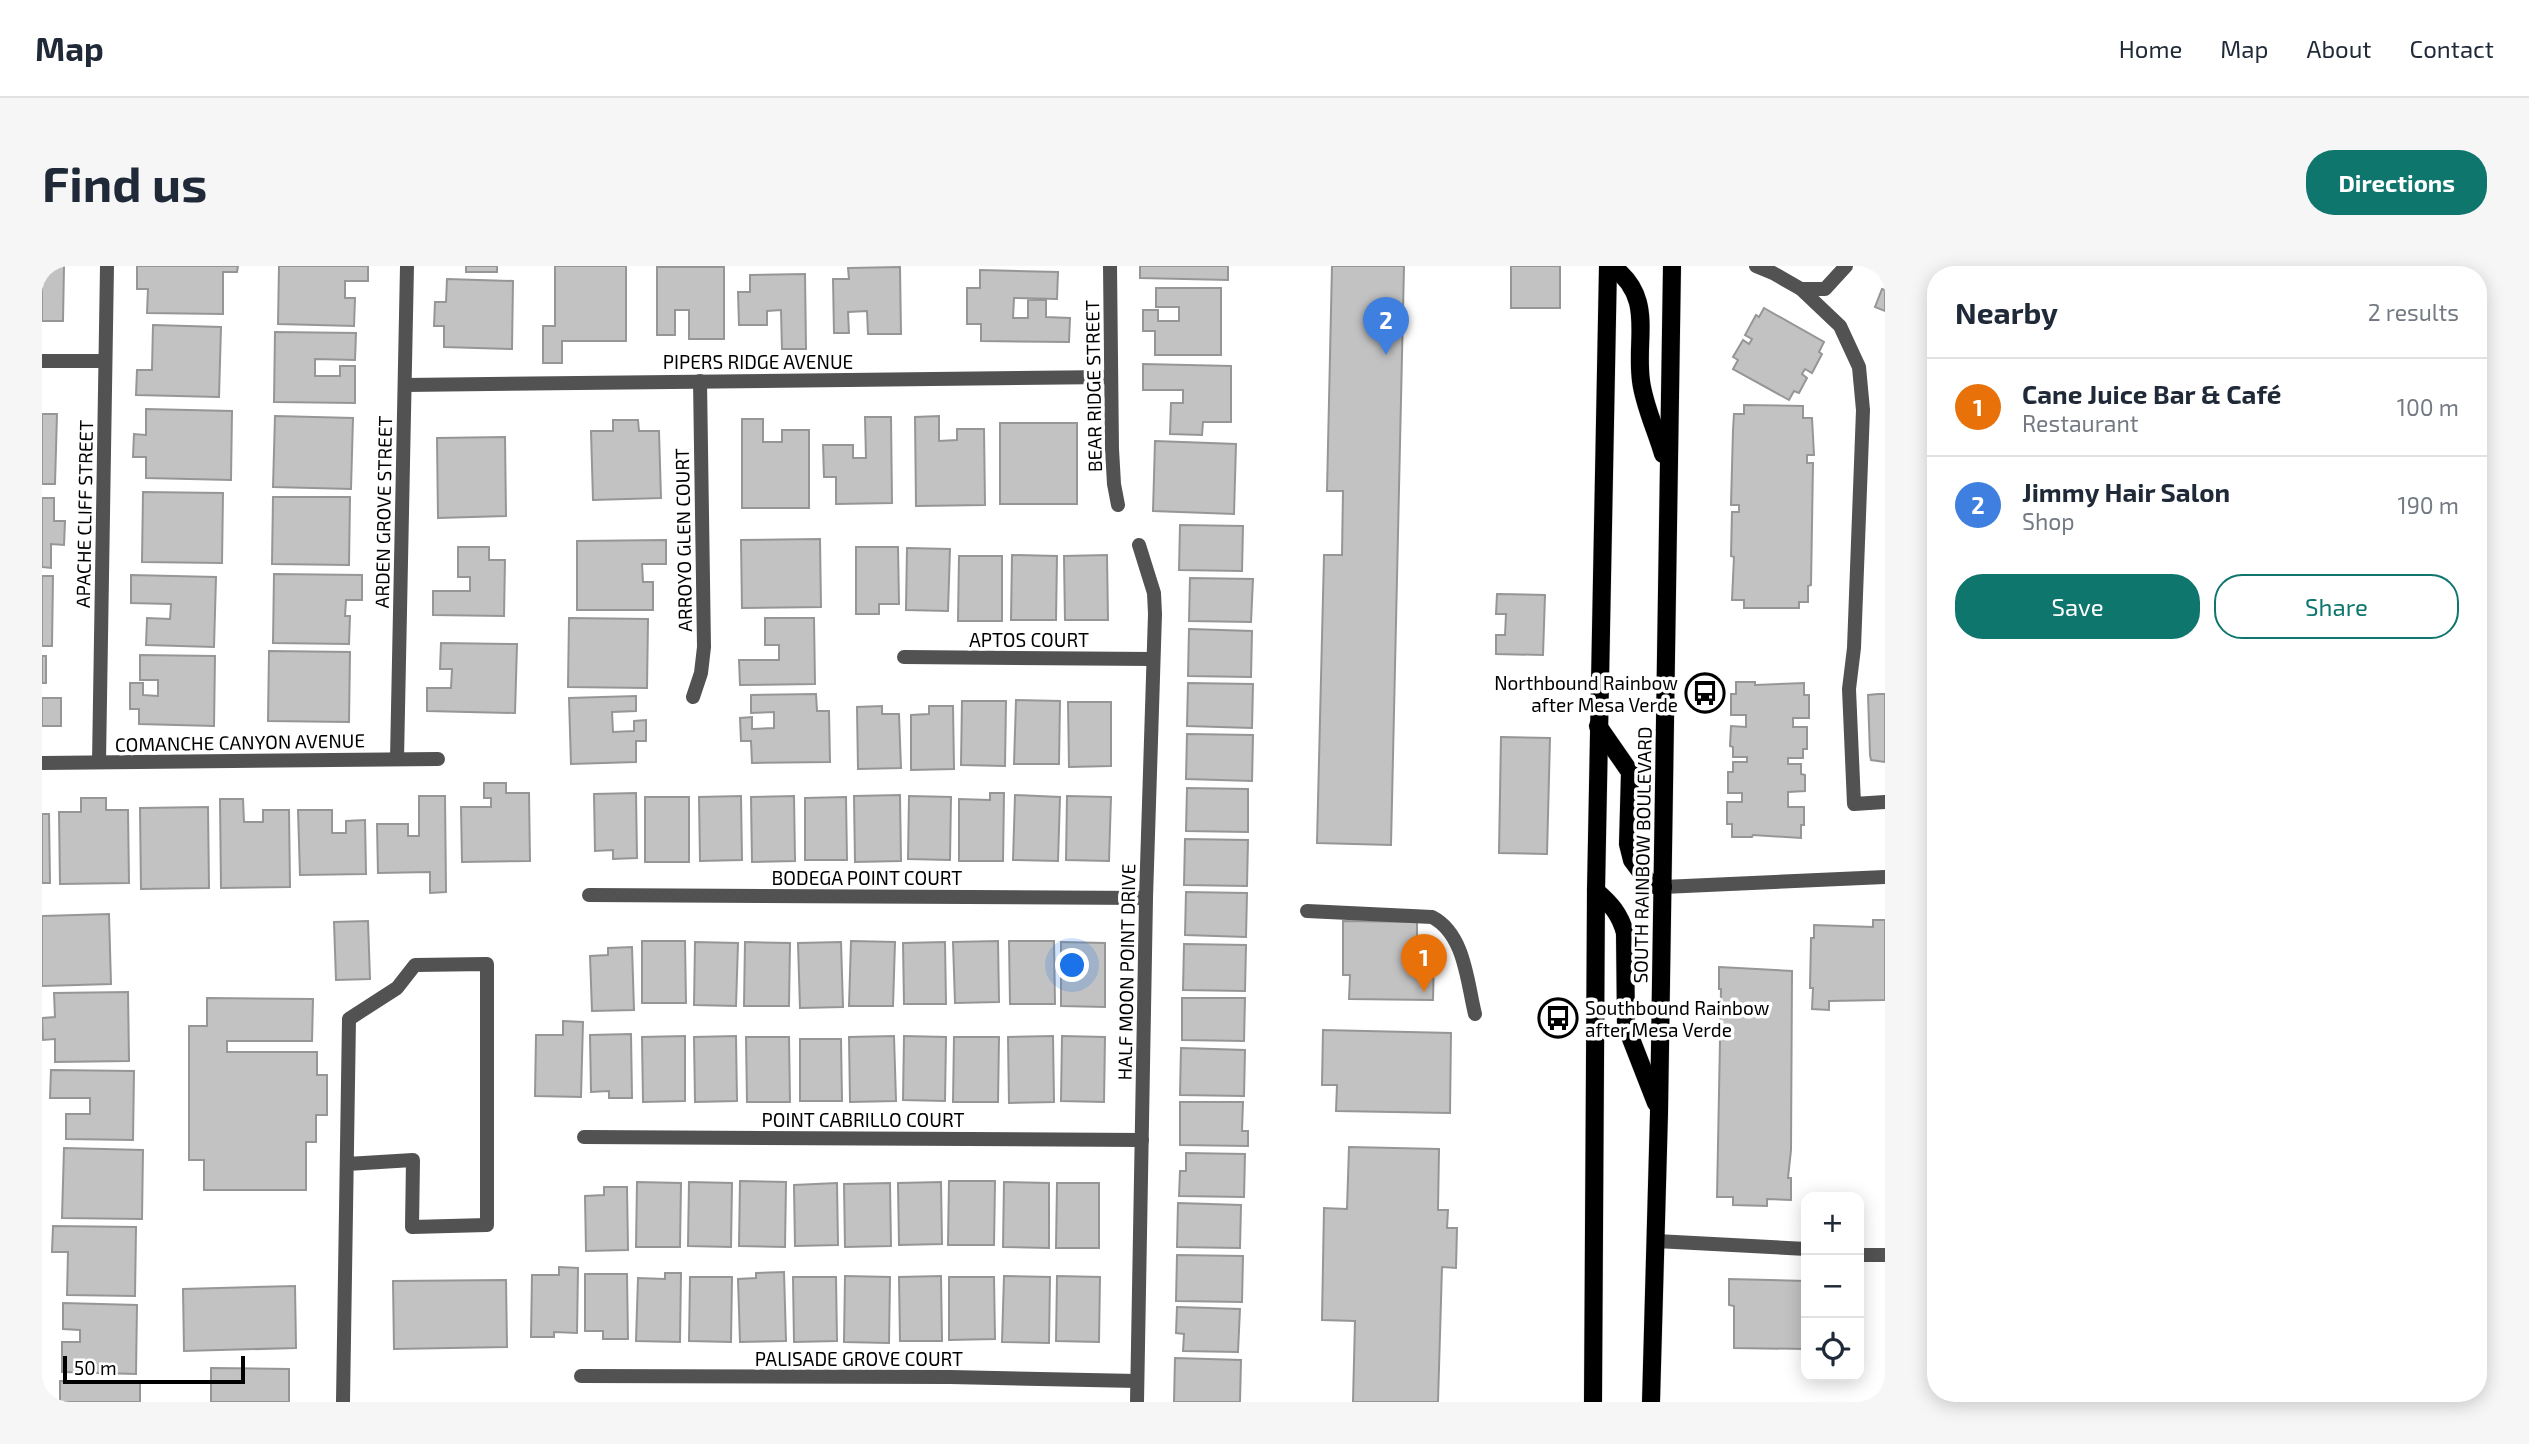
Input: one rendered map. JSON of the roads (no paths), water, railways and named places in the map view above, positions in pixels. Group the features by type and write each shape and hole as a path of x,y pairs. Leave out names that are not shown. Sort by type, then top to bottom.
{"main road":[{"path":"1610,266 1632,284 1637,295 1640,310 1641,382 1668,470"},
{"path":"1593,1402 1598,726 1610,266"},
{"name":"SOUTH RAINBOW BOULEVARD","path":"1651,1402 1659,1113 1672,266"},
{"path":"1598,726 1630,772 1628,844 1632,860 1650,884 1663,887"},
{"path":"1596,891 1612,905 1621,919 1625,933 1626,1026 1659,1113"}],"street":[{"name":"APACHE CLIFF STREET","path":"99,762 107,266"},
{"name":"ARDEN GROVE STREET","path":"397,759 407,266"},
{"name":"BEAR RIDGE STREET","path":"1110,266 1112,449 1118,505"},
{"path":"1756,266 1801,289 1840,326 1860,367 1863,410 1854,648 1849,689 1854,804 1885,802"},
{"path":"1801,289 1825,289 1846,266"},
{"path":"42,361 105,361"},
{"name":"PIPERS RIDGE AVENUE","path":"405,385 1111,376"},
{"name":"ARROYO GLEN COURT","path":"693,697 701,673 704,648 700,381"},
{"name":"HALF MOON POINT DRIVE","path":"1137,1402 1154,593 1139,545"},
{"name":"APTOS COURT","path":"904,657 1153,659"},
{"name":"COMANCHE CANYON AVENUE","path":"42,763 439,759"},
{"path":"1663,887 1885,877"},
{"name":"BODEGA POINT COURT","path":"589,895 1146,898"},
{"path":"1307,911 1432,917 1444,923 1456,941 1475,1014"},
{"path":"343,1402 349,1019 397,988 415,965 487,964 487,1225 412,1227 413,1160 347,1164"},
{"name":"POINT CABRILLO COURT","path":"584,1138 1142,1140"},
{"path":"1656,1241 1801,1249"},
{"path":"1864,1255 1885,1255"},
{"name":"PALISADE GROVE COURT","path":"581,1376 950,1377 1137,1381"}],"place":[{"name":"Jimmy Hair Salon","path":"1386,355"},
{"name":"Northbound Rainbow after Mesa Verde","path":"1705,693"},
{"name":"Cane Juice Bar & Café","path":"1424,992"},
{"name":"Southbound Rainbow after Mesa Verde","path":"1558,1018"}]}
